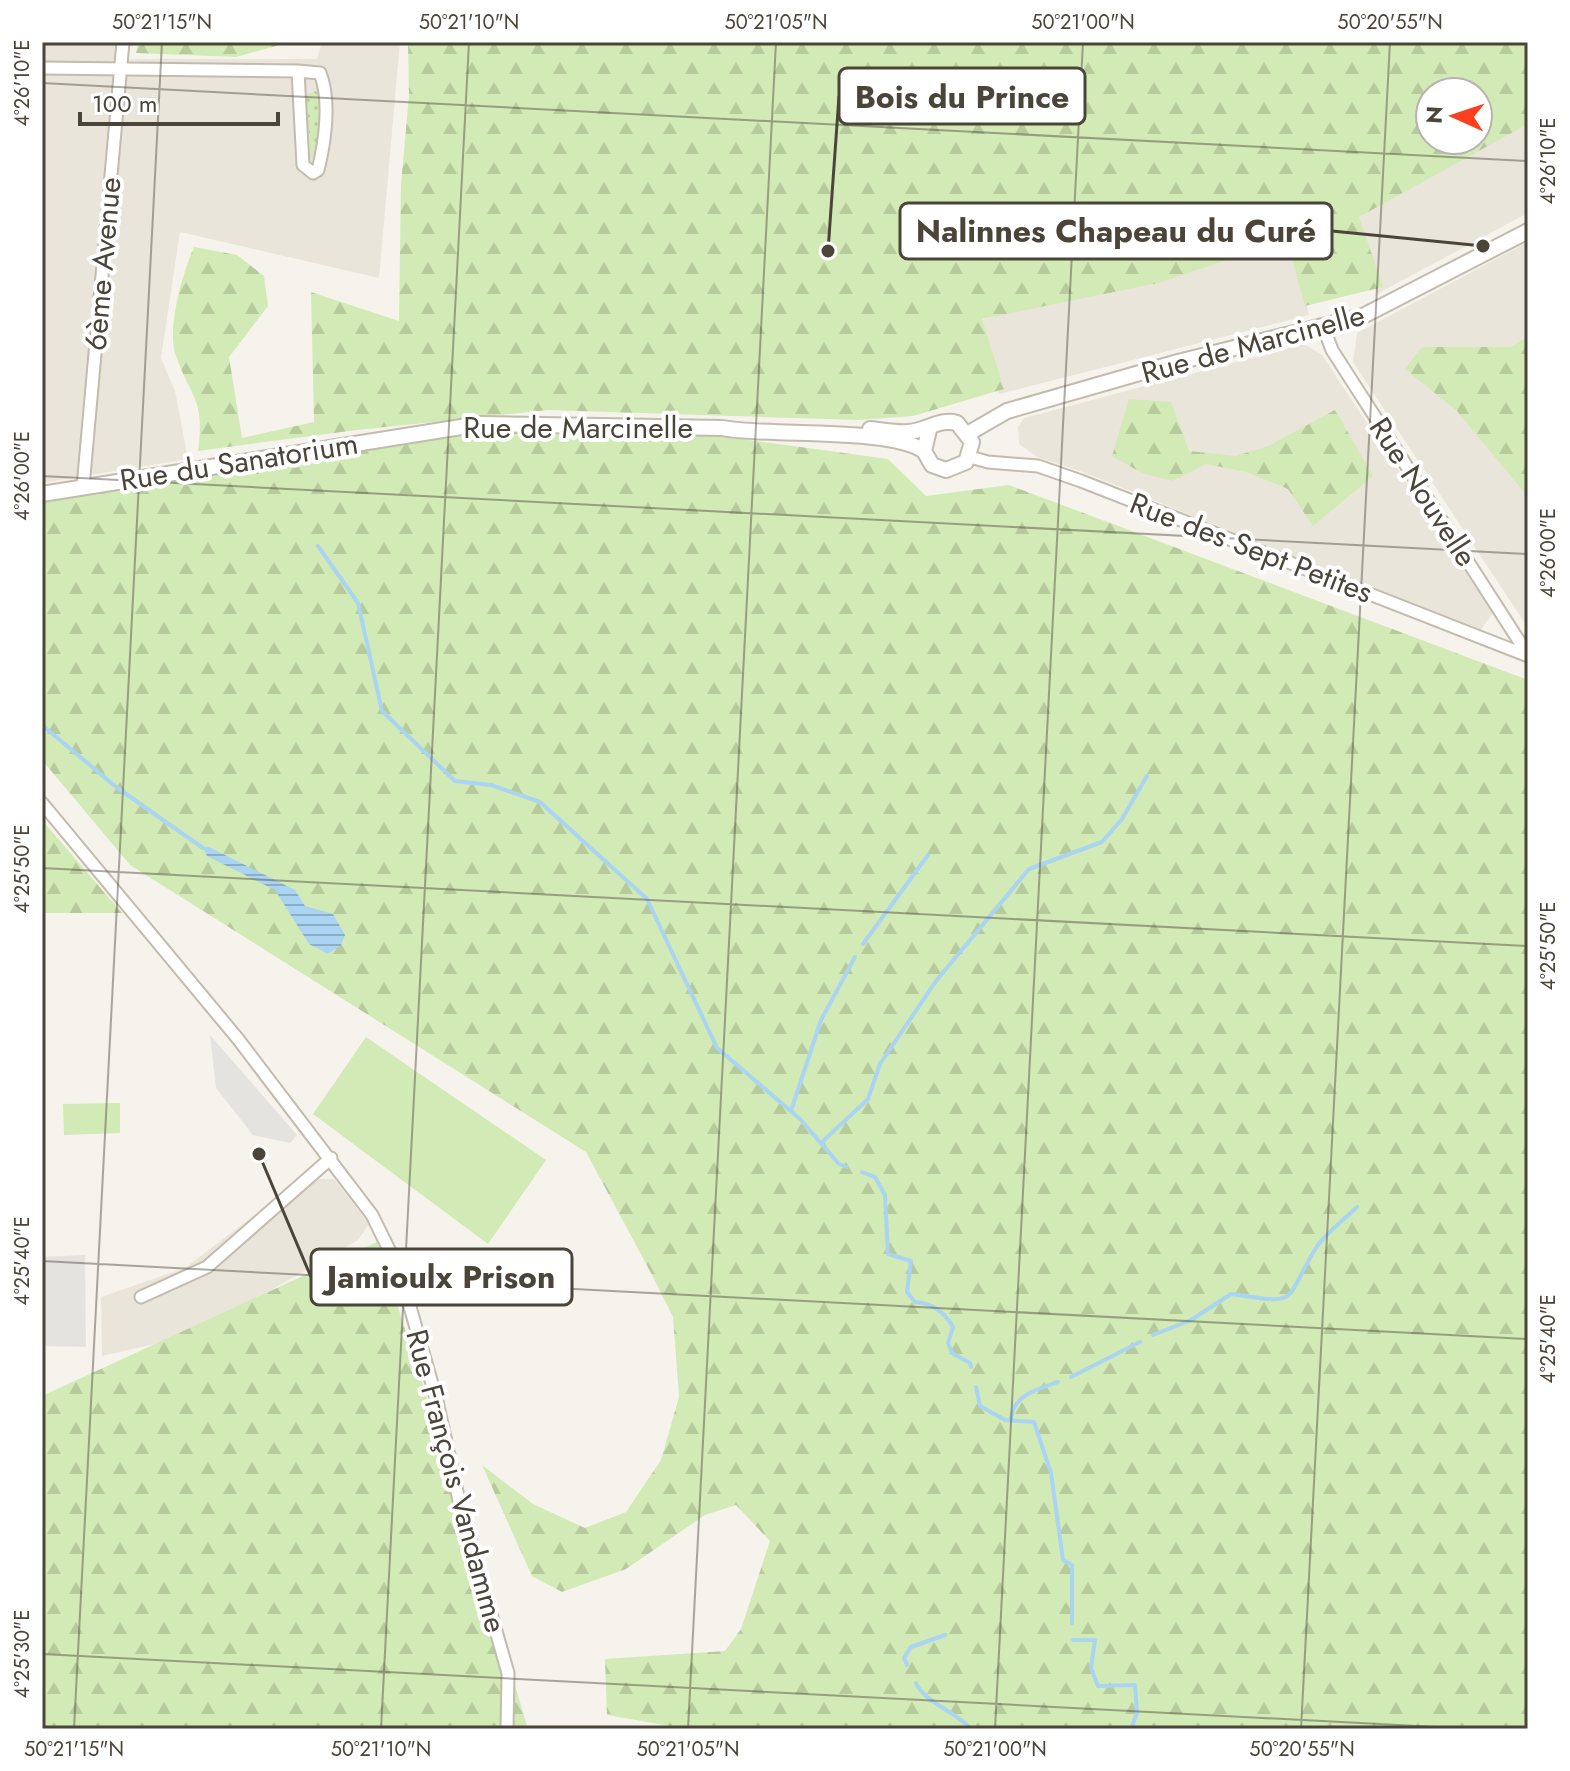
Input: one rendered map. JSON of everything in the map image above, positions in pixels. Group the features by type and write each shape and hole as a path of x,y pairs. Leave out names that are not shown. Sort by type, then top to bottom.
{"street":[{"name":"6ème Avenue","path":"83,487 123,42"},
{"path":"42,68 298,71 320,73 326,88 321,158 318,170 313,173 303,165 298,71"},
{"name":"Rue de Marcinelle","path":"435,430 504,423 722,428 748,425 906,432 929,430 950,421 969,433 1007,411 1116,383 1155,368 1375,312 1528,231"},
{"name":"Rue Nouvelle","path":"1323,326 1332,350 1528,656"},
{"name":"Rue de Marcinelle","path":"722,428 748,433 906,443 924,451 932,465 946,470 961,466 970,457"},
{"name":"Rue du Sanatorium","path":"42,494 435,430"},
{"path":"924,451 929,430"},
{"path":"969,433 970,457"},
{"name":"Rue des Sept Petites","path":"970,457 988,462 1038,466 1081,481 1528,656"},
{"name":"Rue François Vandamme","path":"42,803 238,1039 372,1215 400,1272 508,1673 507,1729"},
{"path":"141,1297 207,1267 331,1158"}],"shaded area":[{"path":"42,42 127,42 125,59 317,59 322,42 400,42 379,278 180,232 161,358 175,391 188,459 42,483"},
{"path":"1528,124 1528,213 1377,294 1343,219 1466,156 1494,156 1494,141"},
{"path":"1290,240 1309,315 999,394 981,320"},
{"path":"1528,242 1528,628 1353,362 1357,333"},
{"path":"1304,344 1322,355 1493,613 1480,631 1083,472 1037,457 1019,444 1018,427 1024,418"},
{"path":"210,1035 297,1135 290,1143 253,1135 216,1088"},
{"path":"302,1179 334,1179 369,1224 358,1240 193,1335 102,1356 101,1297 185,1268"},
{"path":"85,1255 86,1347 42,1346 42,1257"}],"green space":[{"path":"138,42 291,42 236,57 136,53"},
{"path":"408,42 1528,42 1528,124 1494,143 1494,76 1414,76 1414,156 1470,156 1359,217 1383,287 1305,306 1287,240 1158,283 982,319 1004,389 913,416 858,420 548,410 198,451 200,420 196,400 173,345 174,316 194,247 237,255 264,276 268,306 229,357 242,438 314,422 311,292 399,321 401,184 409,96"},
{"path":"316,91 321,97 316,150 311,159 306,95"},
{"path":"1528,336 1528,497 1457,411 1405,369 1422,347 1511,347"},
{"path":"1129,399 1171,402 1189,451 1236,456 1268,446 1335,410 1373,476 1313,526 1288,489 1246,472 1206,464 1172,481 1142,473 1112,456"},
{"path":"476,431 719,436 888,459 926,496 1009,485 1528,680 1528,1729 687,1729 607,1715 605,1659 725,1651 741,1629 770,1541 736,1505 705,1515 626,1569 562,1592 532,1576 482,1465 533,1504 585,1528 626,1512 661,1460 679,1397 673,1317 586,1152 130,865 42,760 42,502"},
{"path":"42,820 122,913 42,913"},
{"path":"366,1037 546,1160 488,1244 313,1114"},
{"path":"120,1103 120,1133 64,1135 63,1104"},
{"path":"377,1242 457,1491 528,1729 42,1729 42,1396"}],"water":[{"path":"209,847 295,890 305,906 333,914 345,935 341,945 328,954 309,944 275,890 207,856 203,848"}],"waterway":[{"path":"318,546 358,603 382,711 455,781 491,785 540,802 647,899 717,1048 800,1119 839,1164 847,1167"},
{"path":"42,725 116,787 203,848"},
{"path":"821,1143 868,1099 880,1064 936,981 1029,869 1102,842 1122,819 1147,776"},
{"path":"863,944 928,855"},
{"path":"791,1111 821,1020 855,957"},
{"path":"862,1172 875,1177 885,1195 888,1254 911,1261 907,1292 915,1302 932,1307 946,1317 953,1327 948,1343 952,1353 970,1363 971,1367"},
{"path":"1153,1335 1191,1320 1231,1294 1269,1299 1287,1296 1320,1242 1357,1207"},
{"path":"1071,1377 1140,1342"},
{"path":"1011,1420 1012,1411 1021,1399 1058,1382"},
{"path":"976,1387 980,1406 1005,1420 1034,1422 1051,1473 1063,1560 1072,1565 1072,1623"},
{"path":"907,1665 904,1658 911,1647 945,1635"},
{"path":"1073,1640 1095,1640 1091,1668 1098,1686 1135,1685 1137,1713 1131,1729"},
{"path":"916,1683 926,1696 971,1729"}],"place":[{"name":"Nalinnes Chapeau du Curé","path":"1483,246"},
{"name":"Bois du Prince","path":"828,251"},
{"name":"Jamioulx Prison","path":"259,1154"}]}
